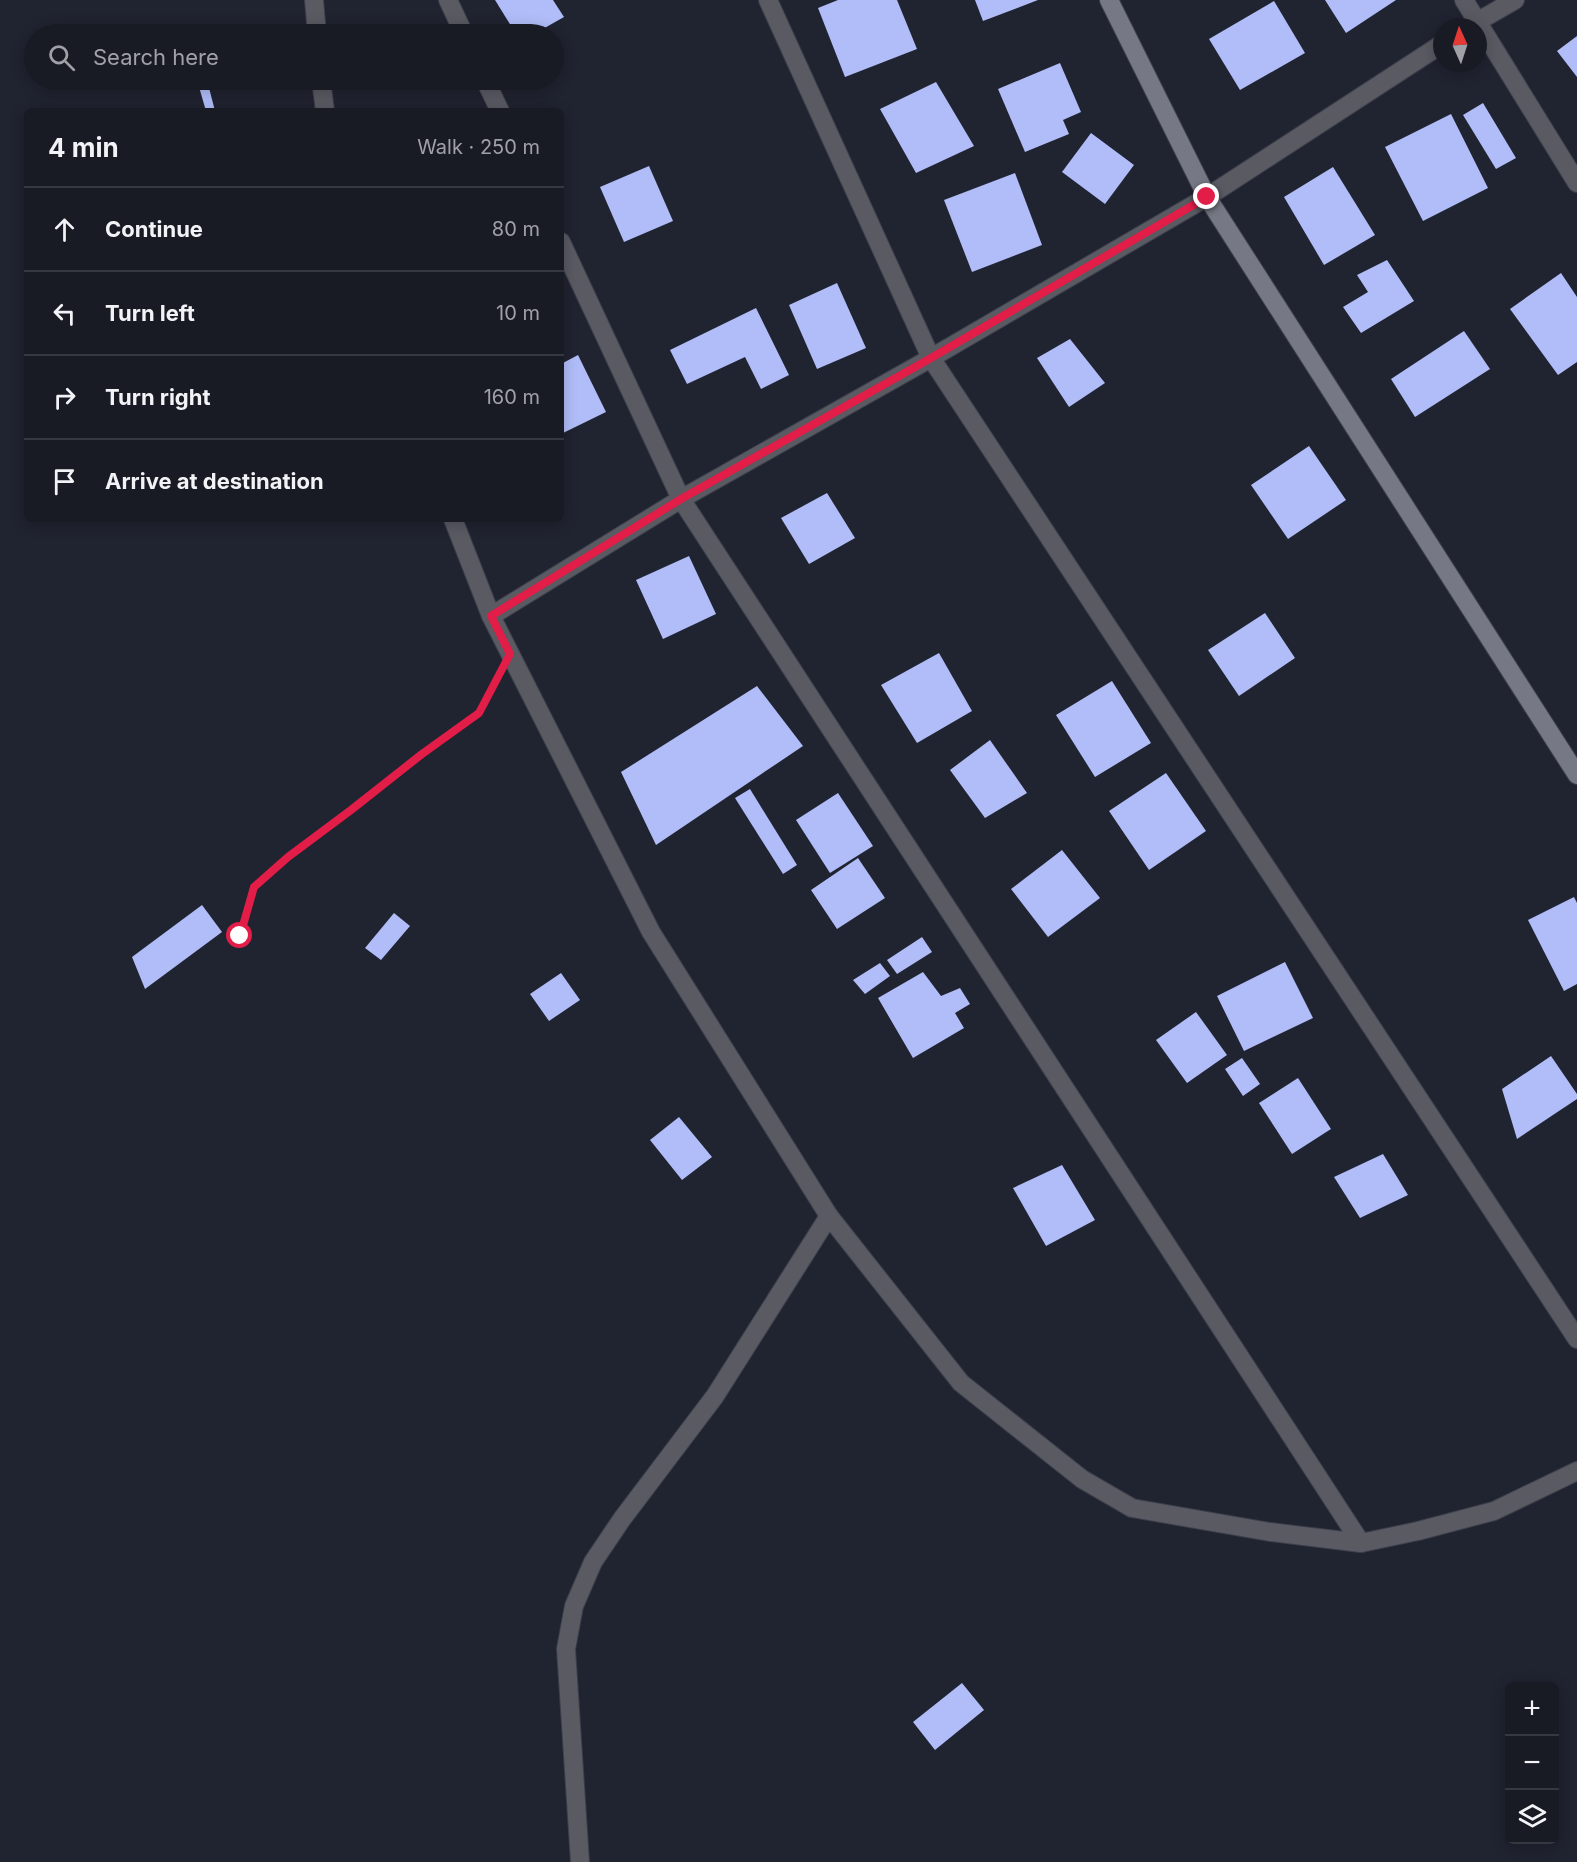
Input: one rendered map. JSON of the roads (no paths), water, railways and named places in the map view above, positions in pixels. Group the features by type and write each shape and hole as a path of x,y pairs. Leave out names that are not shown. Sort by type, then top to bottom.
{"street":[{"path":"314,0 316,24"},
{"path":"448,0 459,24"},
{"path":"768,0 931,358 1577,1339"},
{"path":"1109,0 1207,197 1577,775"},
{"path":"1464,0 1470,18"},
{"path":"1483,18 1515,0"},
{"path":"1487,47 1577,183"},
{"path":"491,616 681,499 931,358 1207,197 1433,50"},
{"path":"322,90 325,108"},
{"path":"490,90 499,108"},
{"path":"564,248 681,499 1360,1543"},
{"path":"454,522 491,616 651,932 829,1216 961,1383 1082,1479 1132,1508 1270,1532 1360,1543 1418,1532 1494,1511 1577,1471"},
{"path":"580,1862 566,1649 574,1606 593,1562 622,1519 716,1396 829,1216"}]}
